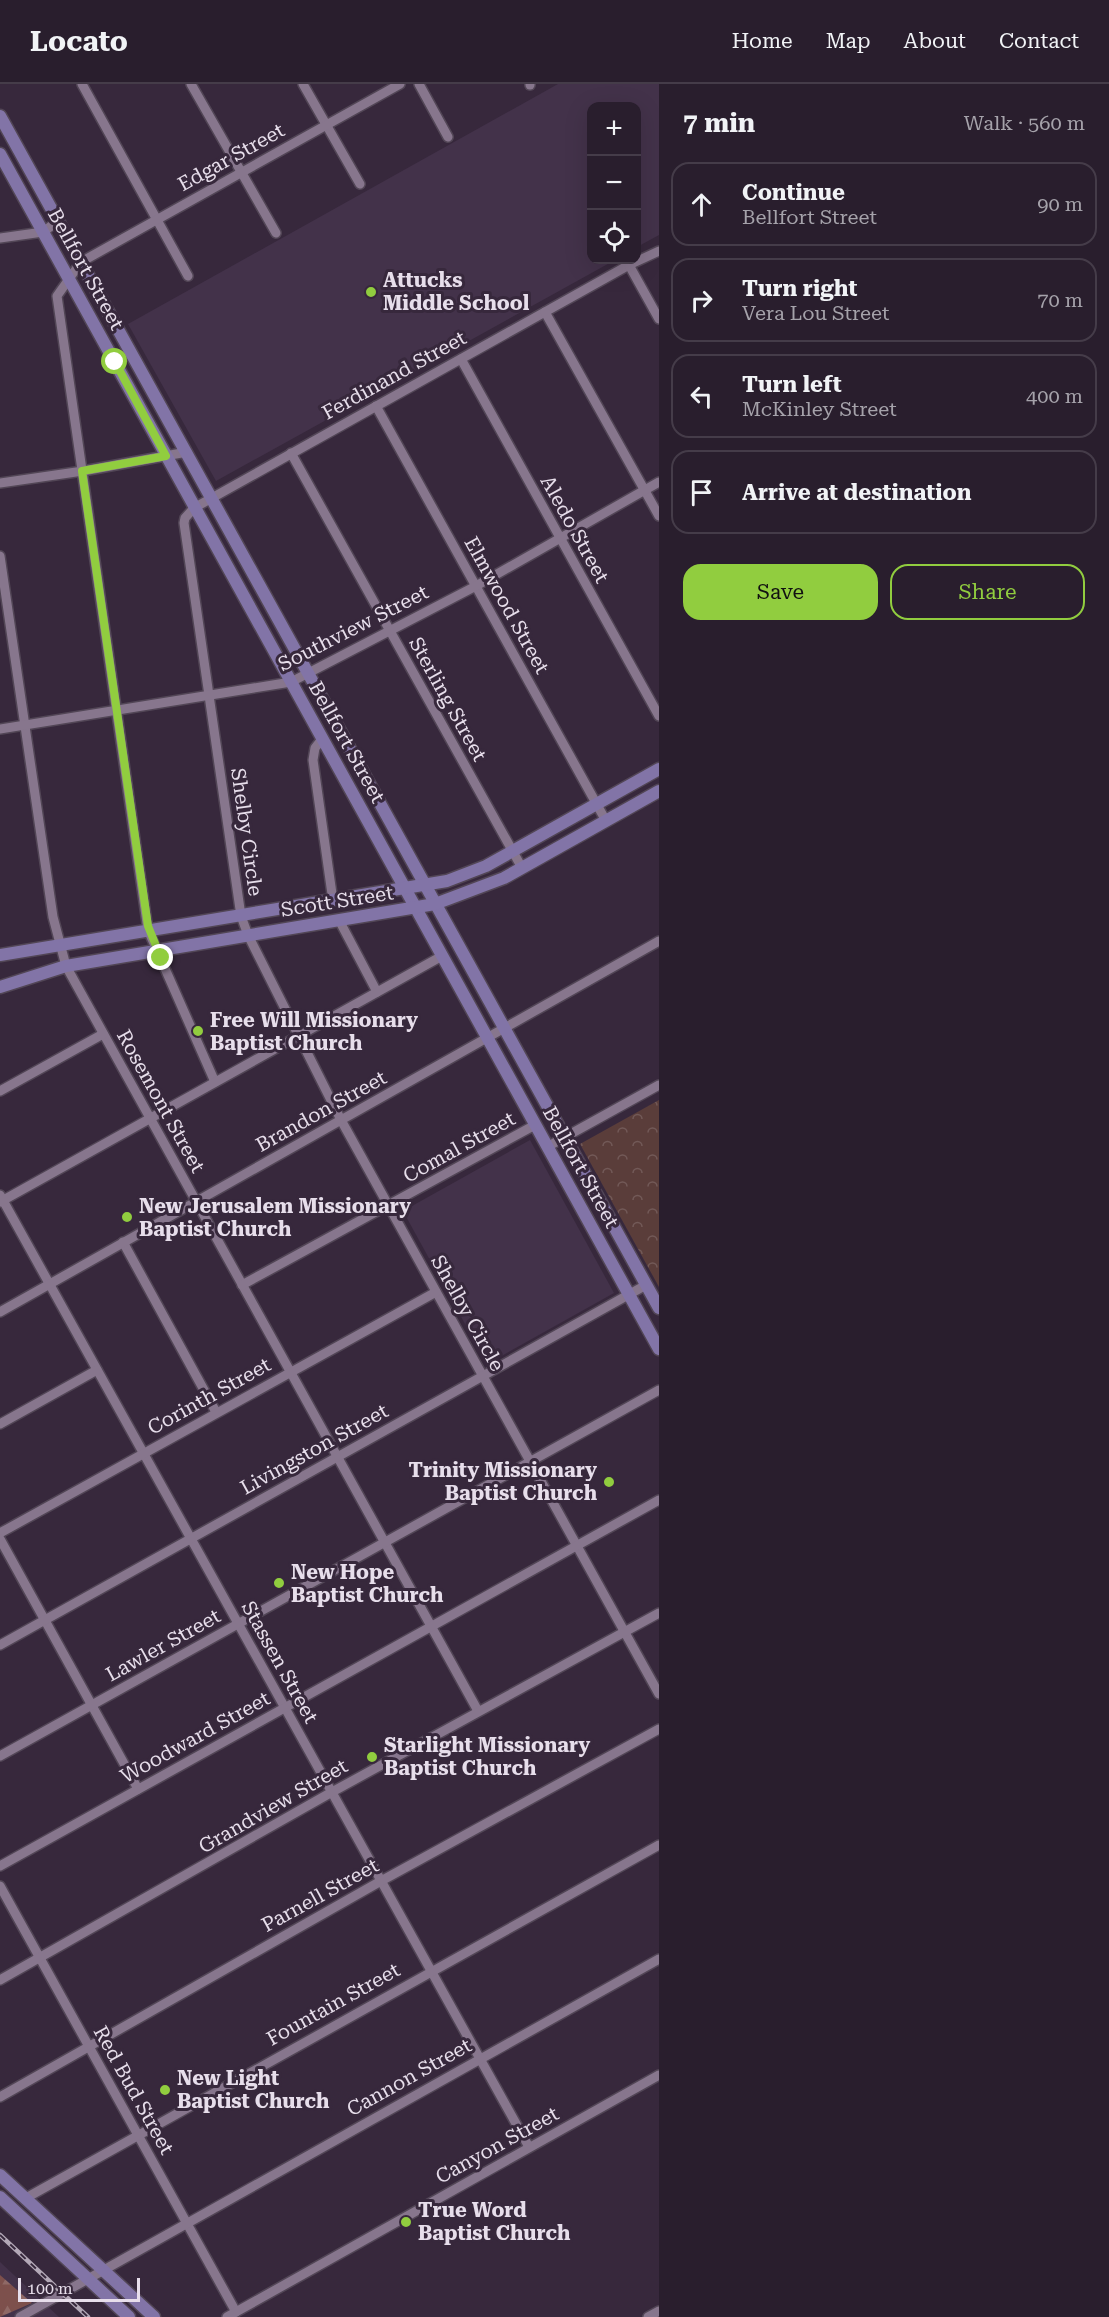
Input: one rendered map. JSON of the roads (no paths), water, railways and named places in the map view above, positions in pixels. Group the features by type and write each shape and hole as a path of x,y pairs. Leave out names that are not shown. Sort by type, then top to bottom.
{"main road":[{"name":"Bellfort Street","path":"0,116 659,1308"},
{"name":"Bellfort Street","path":"0,154 659,1348"},
{"path":"115,362 132,352"},
{"path":"243,595 260,586"},
{"path":"339,769 356,759"},
{"name":"Scott Street","path":"0,956 426,886 466,875 659,769"},
{"name":"Scott Street","path":"0,987 66,966 435,904 485,886 522,868 659,791"},
{"path":"0,2175 154,2317"},
{"path":"0,2197 129,2317"}],"street":[{"path":"82,84 189,276"},
{"path":"191,84 276,233"},
{"path":"303,84 360,184"},
{"name":"Edgar Street","path":"81,262 400,84"},
{"path":"419,84 448,137"},
{"path":"0,238 43,232 58,221"},
{"name":"Ferdinand Street","path":"212,498 629,265 659,251"},
{"path":"81,262 57,296 148,930 215,1082"},
{"path":"629,265 659,319"},
{"path":"545,312 659,516"},
{"name":"Aledo Street","path":"461,359 659,716"},
{"name":"Elmwood Street","path":"376,406 606,821"},
{"path":"0,483 187,452"},
{"name":"Sterling Street","path":"291,453 522,868"},
{"name":"Southview Street","path":"0,729 209,697 291,682 310,675 476,586 659,482"},
{"path":"194,508 212,498"},
{"name":"Shelby Circle","path":"194,508 184,523 241,916 248,935 341,1120 659,1694"},
{"name":"Rosemont Street","path":"0,555 59,945 66,966 478,1711"},
{"path":"322,739 315,748 313,760 333,901"},
{"path":"339,920 377,992"},
{"name":"Brandon Street","path":"0,1312 659,941"},
{"path":"1,1199 150,1119 442,956"},
{"path":"0,1091 103,1034"},
{"path":"548,1147 659,1085"},
{"name":"Comal Street","path":"242,1285 535,1125"},
{"name":"Stassen Street","path":"1,1199 529,2147"},
{"path":"123,1242 216,1412"},
{"name":"Livingston Street","path":"0,1645 646,1285"},
{"name":"Corinth Street","path":"0,1533 436,1292"},
{"path":"0,1424 97,1370"},
{"name":"Lawler Street","path":"0,1756 659,1390"},
{"name":"Woodward Street","path":"0,1866 659,1500"},
{"path":"0,1539 138,1789"},
{"name":"Grandview Street","path":"0,1980 332,1792 659,1613"},
{"name":"Parnell Street","path":"0,2097 88,2045 381,1881 659,1729"},
{"name":"Fountain Street","path":"26,2198 431,1970 659,1845"},
{"name":"Red Bud Street","path":"0,1886 186,2222 231,2315"},
{"name":"Cannon Street","path":"20,2317 659,1959"},
{"name":"Canyon Street","path":"231,2315 659,2075"},
{"path":"648,2317 659,2311"}],"railway":[{"path":"0,2235 88,2317"}],"place":[{"name":"Attucks Middle School","path":"371,292"},
{"name":"Free Will Missionary Baptist Church","path":"198,1031"},
{"name":"New Jerusalem Missionary Baptist Church","path":"127,1217"},
{"name":"Trinity Missionary Baptist Church","path":"609,1482"},
{"name":"New Hope Baptist Church","path":"279,1583"},
{"name":"Starlight Missionary Baptist Church","path":"372,1757"},
{"name":"New Light Baptist Church","path":"165,2090"},
{"name":"True Word Baptist Church","path":"406,2222"}]}
